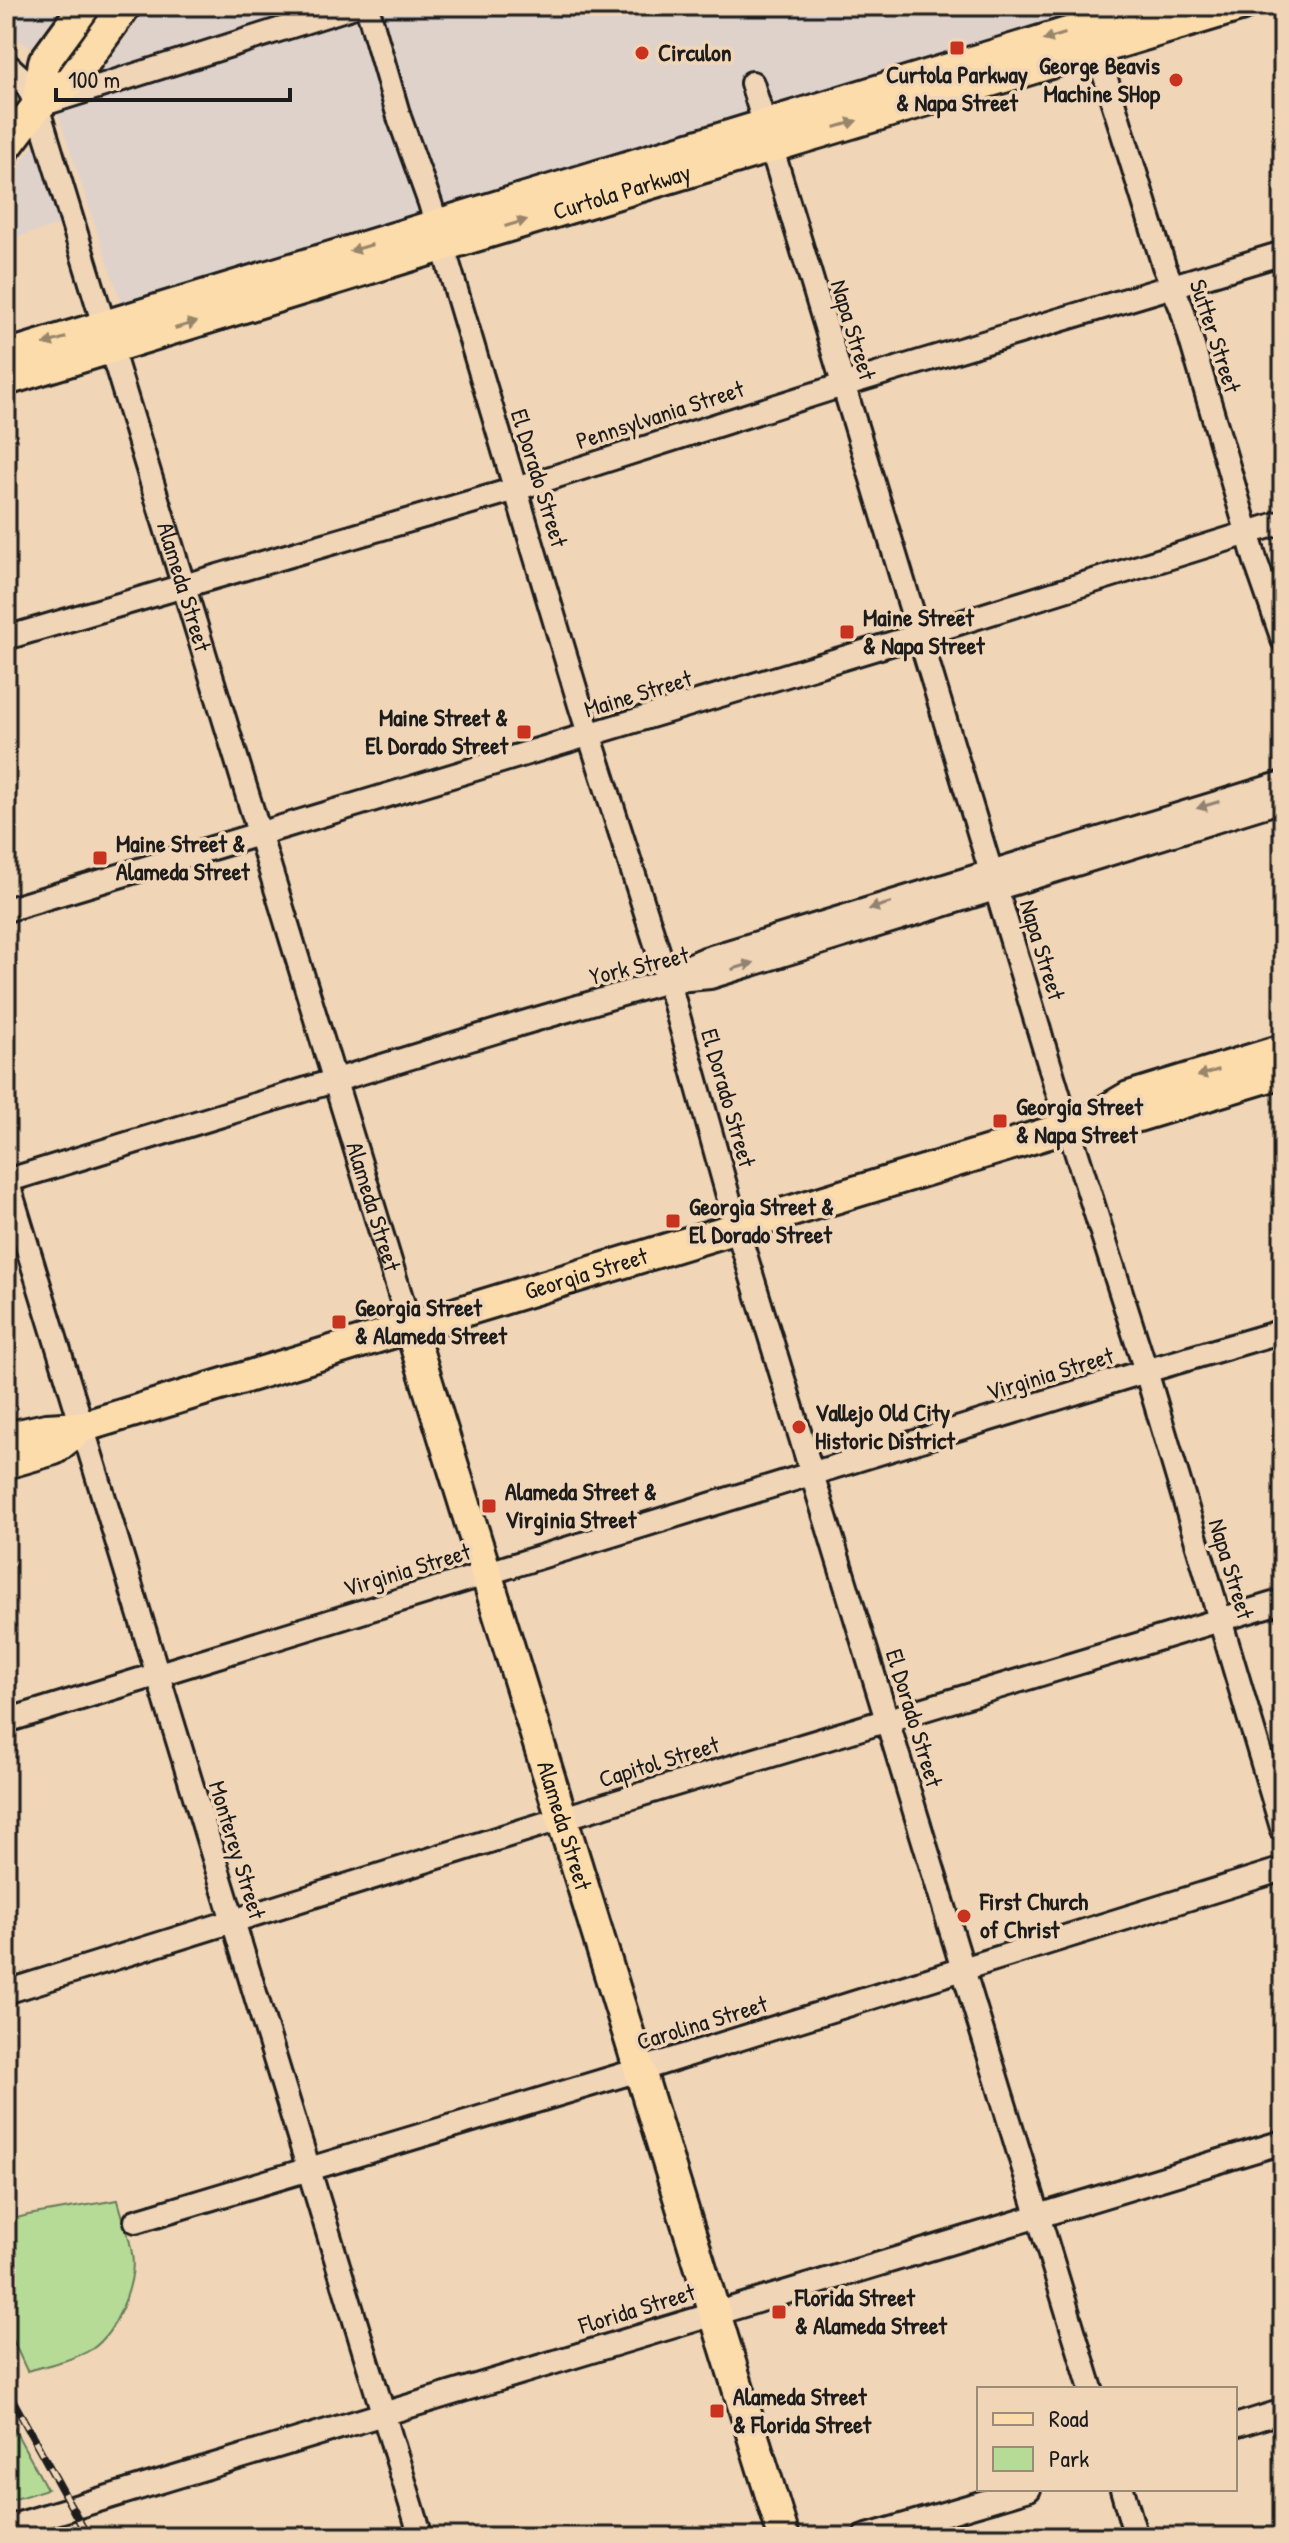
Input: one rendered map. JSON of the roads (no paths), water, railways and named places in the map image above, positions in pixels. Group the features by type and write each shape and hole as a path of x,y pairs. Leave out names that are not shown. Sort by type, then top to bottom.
{"main road":[{"path":"37,106 44,62 85,6"},
{"path":"6,147 37,106 71,81 125,6"},
{"name":"Curtola Parkway","path":"768,136 1156,6"},
{"name":"Curtola Parkway","path":"6,380 108,337 439,235 768,136 1240,6"},
{"name":"Curtola Parkway","path":"6,356 108,337"},
{"name":"Georgia Street","path":"6,1438 46,1429 82,1427 737,1228 1078,1124 1129,1097 1283,1050"},
{"name":"Georgia Street","path":"1078,1124 1125,1120 1283,1072"},
{"name":"Alameda Street","path":"410,1327 784,2537"},
{"name":"Georgia Street","path":"6,1463 54,1449 82,1427"}],"street":[{"path":"37,106 355,6"},
{"name":"El Dorado Street","path":"367,6 667,981 737,1228 1090,2387"},
{"name":"Sutter Street","path":"1096,47 1182,309 1283,640"},
{"name":"Alameda Street","path":"6,64 25,81 37,106 410,1327"},
{"name":"Napa Street","path":"752,83 994,880 1078,1124 1146,1371 1283,1831"},
{"name":"Pennsylvania Street","path":"6,638 516,489 843,385 1283,253"},
{"name":"Maine Street","path":"6,910 920,635 1283,522"},
{"path":"994,880 1283,783"},
{"name":"York Street","path":"6,1180 667,981 710,977 994,880 1283,800"},
{"name":"Monterey Street","path":"6,1180 421,2537"},
{"name":"Virginia Street","path":"6,1721 1283,1331"},
{"name":"Capitol Street","path":"6,1992 563,1818 1283,1601"},
{"name":"Carolina Street","path":"136,2221 639,2070 1283,1869"},
{"name":"Florida Street","path":"6,2528 1283,2142"},
{"path":"1237,2425 1283,2411"},
{"path":"864,2537 898,2532 1023,2491"},
{"path":"1123,2491 1136,2537"}],"railway":[{"path":"6,2388 88,2537"}],"place":[{"name":"Curtola Parkway & Napa Street","path":"957,48"},
{"name":"Circulon","path":"642,53"},
{"name":"George Beavis Machine SHop","path":"1176,80"},
{"name":"Maine Street & Napa Street","path":"847,632"},
{"name":"Maine Street & El Dorado Street","path":"524,732"},
{"name":"Maine Street & Alameda Street","path":"100,858"},
{"name":"Georgia Street & Napa Street","path":"1000,1121"},
{"name":"Georgia Street & El Dorado Street","path":"673,1221"},
{"name":"Georgia Street & Alameda Street","path":"339,1322"},
{"name":"Vallejo Old City Historic District","path":"799,1427"},
{"name":"Alameda Street & Virginia Street","path":"489,1506"},
{"name":"First Church of Christ","path":"964,1916"},
{"name":"Florida Street & Alameda Street","path":"779,2312"},
{"name":"Alameda Street & Florida Street","path":"717,2411"}]}
